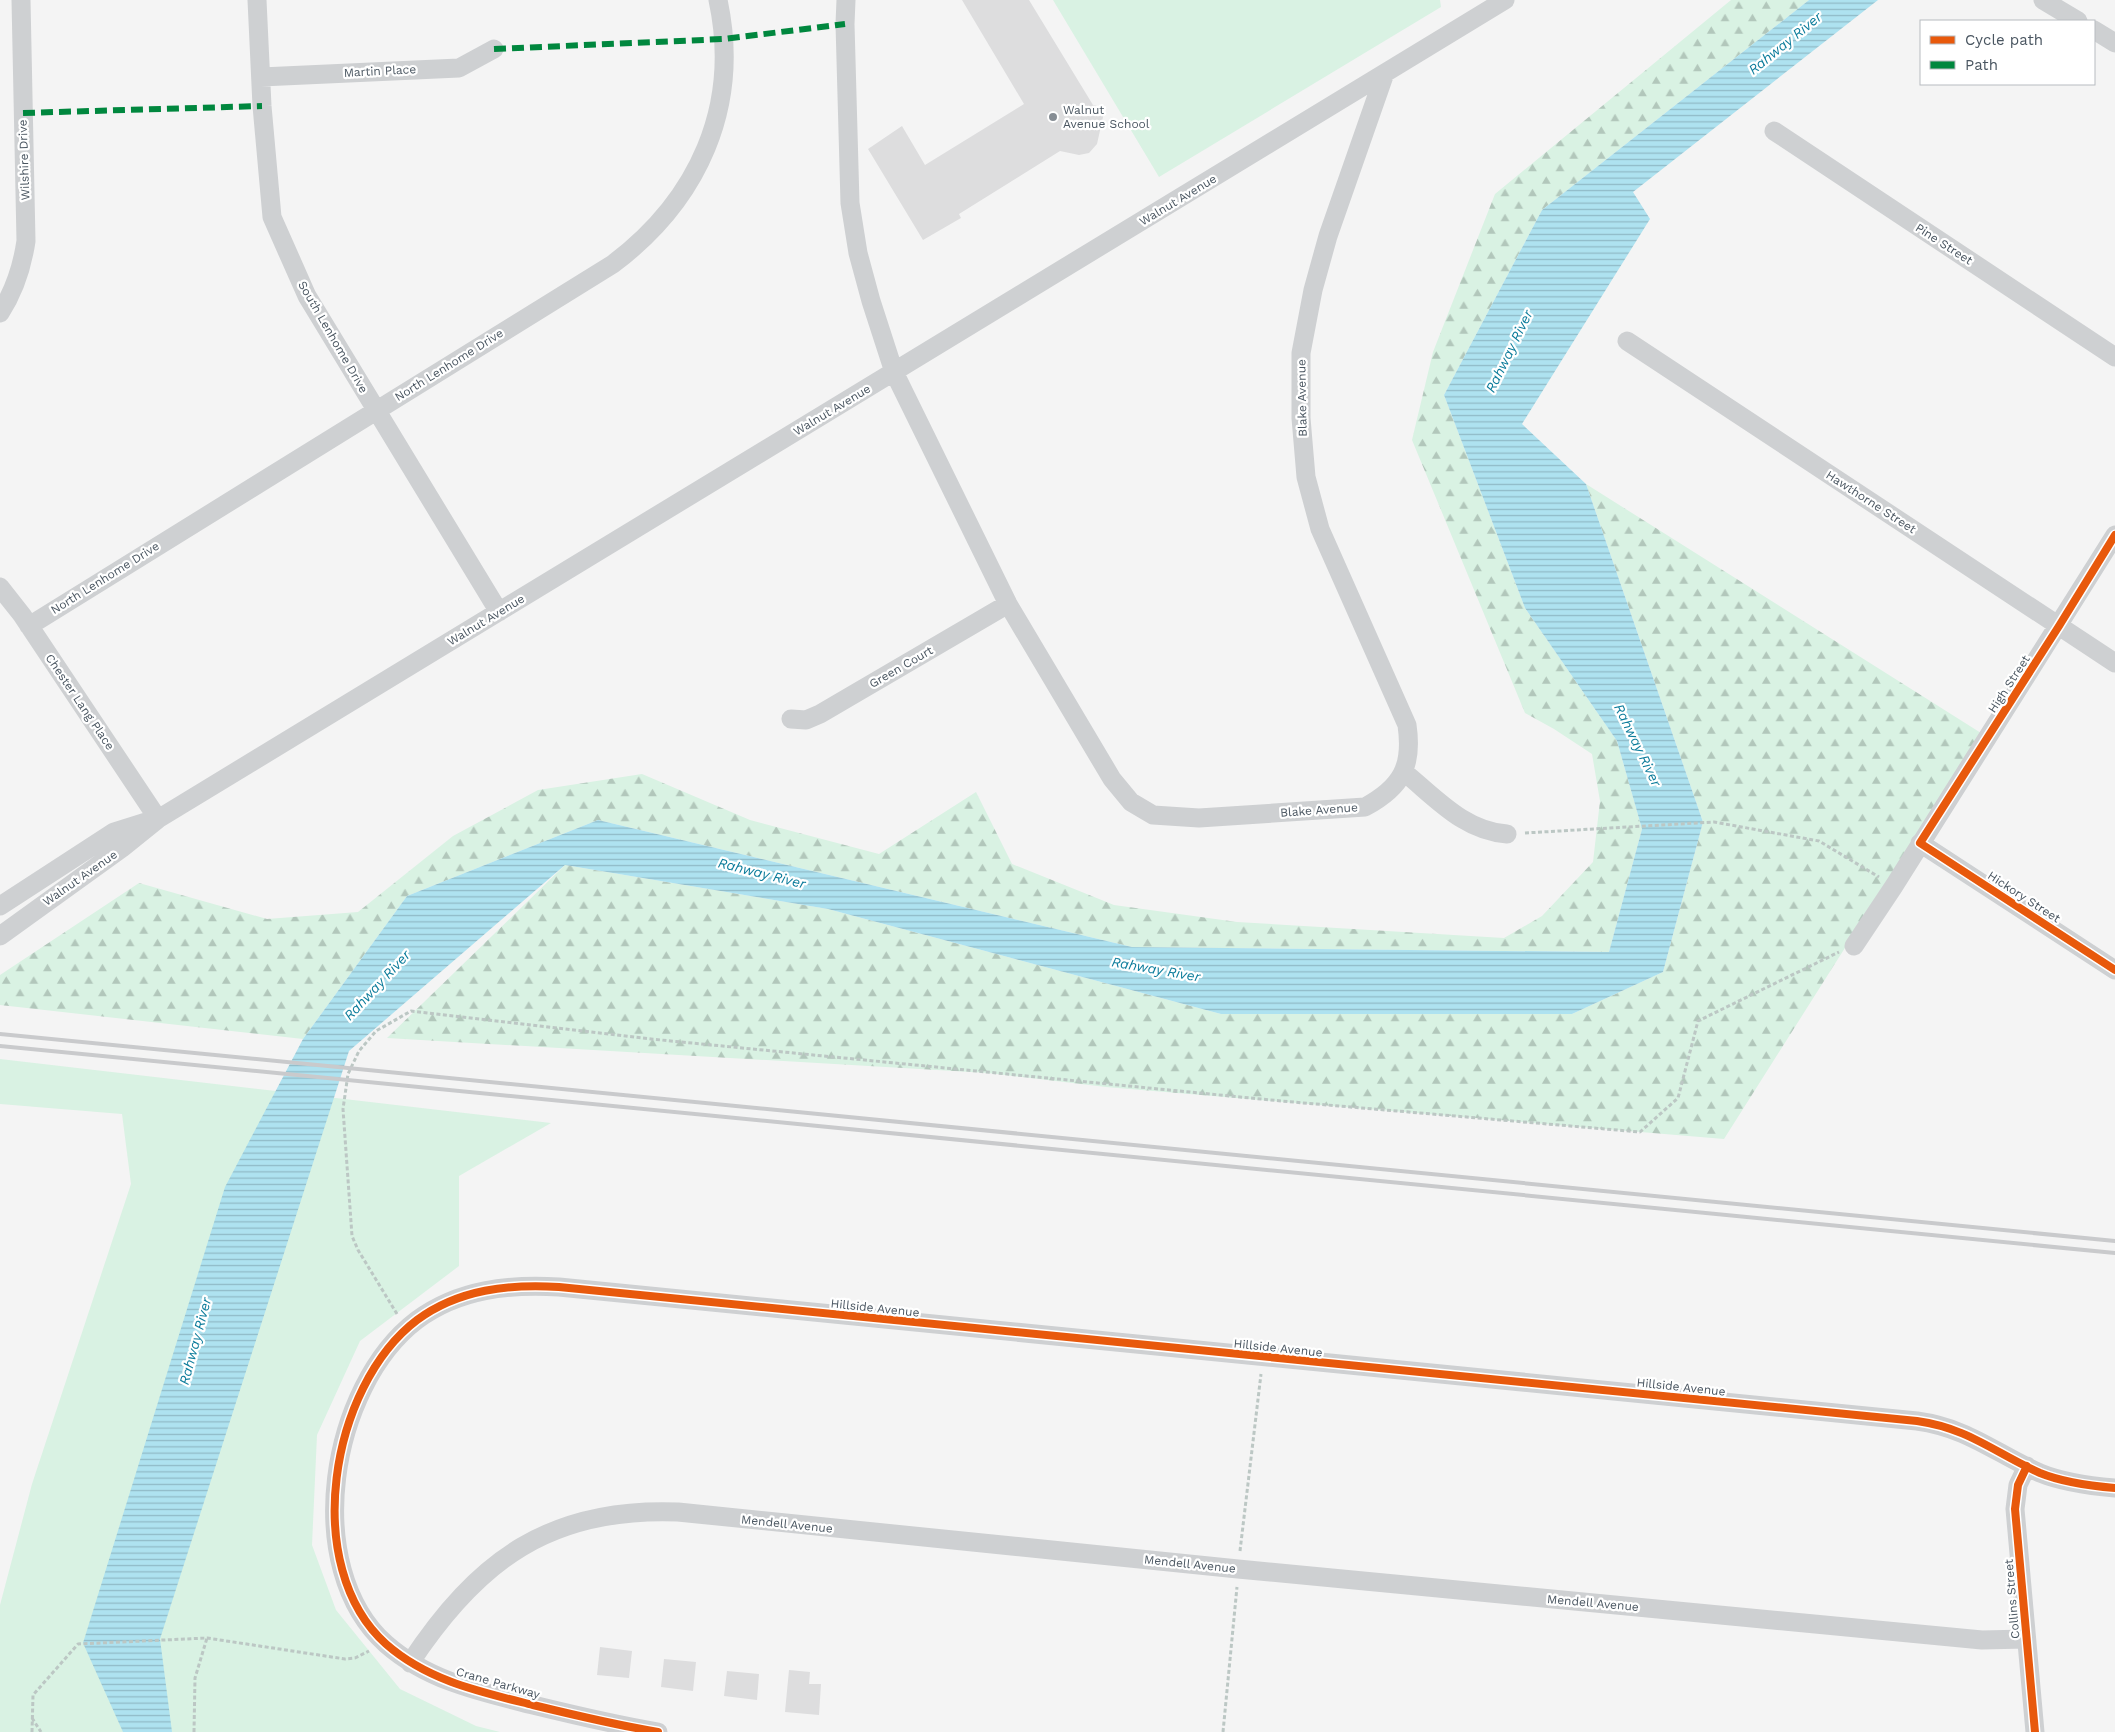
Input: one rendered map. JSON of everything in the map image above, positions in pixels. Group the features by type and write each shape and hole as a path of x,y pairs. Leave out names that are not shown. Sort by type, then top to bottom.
{"street":[{"name":"Wilshire Drive","path":"0,313 13,293 22,267 26,241 21,0"},
{"name":"South Lenhome Drive","path":"257,0 272,217 306,296 499,612"},
{"name":"North Lenhome Drive","path":"29,626 613,264 654,231 671,211 699,167 717,117 724,66 724,39 718,0"},
{"name":"Blake Avenue","path":"846,0 850,203 858,252 871,301 894,372 1008,604 1112,779 1131,802 1153,815 1199,818 1365,807 1388,793 1404,772 1410,745 1407,725 1320,529 1306,477 1301,418 1301,353 1313,290 1328,236 1385,73"},
{"name":"Walnut Avenue","path":"0,936 122,848 158,819 1505,0"},
{"path":"2043,0 2076,20"},
{"path":"2095,31 2115,43"},
{"name":"Martin Place","path":"261,77 459,68 494,50"},
{"name":"Pine Street","path":"1774,131 2115,357"},
{"name":"Hawthorne Street","path":"1627,341 2115,663"},
{"name":"High Street","path":"1854,946 1894,886 2115,535"},
{"name":"Chester Lang Place","path":"0,587 29,626 158,819"},
{"name":"Green Court","path":"790,718 806,720 820,714 1008,604"},
{"path":"1404,772 1468,824 1489,833 1507,834"},
{"name":"Walnut Avenue","path":"0,906 114,832 158,819"},
{"name":"Hickory Street","path":"1920,842 2115,970"},
{"name":"Hillside Avenue","path":"430,1312 471,1294 504,1287 539,1286 1933,1424 1966,1434 2054,1478 2115,1488"},
{"name":"Crane Parkway","path":"430,1312 407,1329 372,1372 354,1409 342,1449 337,1487 337,1540 345,1579 361,1611 384,1642 410,1663 444,1680 483,1693 613,1724 658,1732"},
{"name":"Collins Street","path":"2027,1466 2018,1486 2015,1509 2035,1732"},
{"name":"Mendell Avenue","path":"410,1663 452,1604 497,1562 532,1541 566,1527 597,1518 629,1513 678,1512 1238,1569 1982,1640 2026,1639"}],"path":[{"path":"1507,834 1714,822 1819,841 1894,886"},
{"path":"407,1329 358,1250 352,1236 343,1109 348,1074 359,1051 376,1031 411,1011 651,1039 1134,1087 1640,1132 1678,1098 1698,1021 1854,946"},
{"path":"1223,1732 1238,1569 1262,1358"},
{"path":"194,1732 196,1678 207,1638"},
{"path":"32,1732 33,1695 78,1644 207,1638 346,1659 355,1658 384,1642"},
{"path":"32,1718 41,1732"}],"green space":[{"path":"1053,0 1440,0 1441,7 1159,177"},
{"path":"1731,0 1809,0 1542,210 1444,395 1525,608 1617,741 1642,829 1609,952 1132,947 598,820 407,896 303,1039 0,1005 0,975 139,883 267,919 358,912 453,836 538,790 642,774 750,820 879,854 976,792 1012,864 1114,905 1237,922 1504,938 1542,916 1593,862 1600,801 1592,754 1525,713 1412,440 1433,352 1495,194"},
{"path":"1586,484 1981,733 1724,1139 1106,1087 988,1073 387,1038 565,865 828,909 1221,1014 1572,1014 1663,972 1703,822"},
{"path":"0,1059 551,1123 459,1176 459,1266 360,1341 317,1435 312,1545 336,1610 400,1689 476,1726 500,1732 0,1732 0,1605 32,1484 131,1184 122,1114 0,1104"}],"water":[{"name":"Rahway River","path":"1809,0 1878,0 1633,192 1650,219 1522,424 1586,484 1703,822 1663,972 1572,1014 1221,1014 828,909 565,865 349,1051 160,1639 172,1732 123,1732 83,1643 225,1187 303,1039 407,896 598,820 1132,947 1609,952 1642,829 1617,741 1525,608 1444,395 1542,210"}],"building":[{"name":"Walnut Avenue School","path":"962,0 1029,0 1093,105 1105,108 1097,144 1089,153 1079,155 1060,151 959,214 961,218 923,240 868,149 902,126 925,165 1024,104"},
{"path":"600,1647 632,1651 629,1678 597,1675"},
{"path":"664,1659 696,1662 693,1691 661,1687"},
{"path":"789,1670 810,1672 809,1684 821,1684 819,1715 785,1712"},
{"path":"727,1671 759,1674 757,1700 724,1696"}],"railway":[{"path":"0,1034 2115,1241"},
{"path":"0,1046 2115,1253"}],"marked path":[{"path":"494,49 724,39 845,24"},
{"path":"23,113 262,106"}],"cycle path":[{"path":"2115,535 1920,843 2115,970"},
{"path":"658,1732 595,1720 456,1684 402,1657 386,1644 359,1611 342,1570 335,1525 337,1478 346,1431 363,1388 387,1350 417,1320 450,1301 467,1295 503,1288 559,1287 1917,1421 1935,1424 1966,1435 2040,1473 2077,1483 2115,1488"},
{"path":"2027,1466 2018,1485 2015,1509 2035,1732"}],"place":[{"name":"Walnut Avenue School","path":"1053,117"}]}
